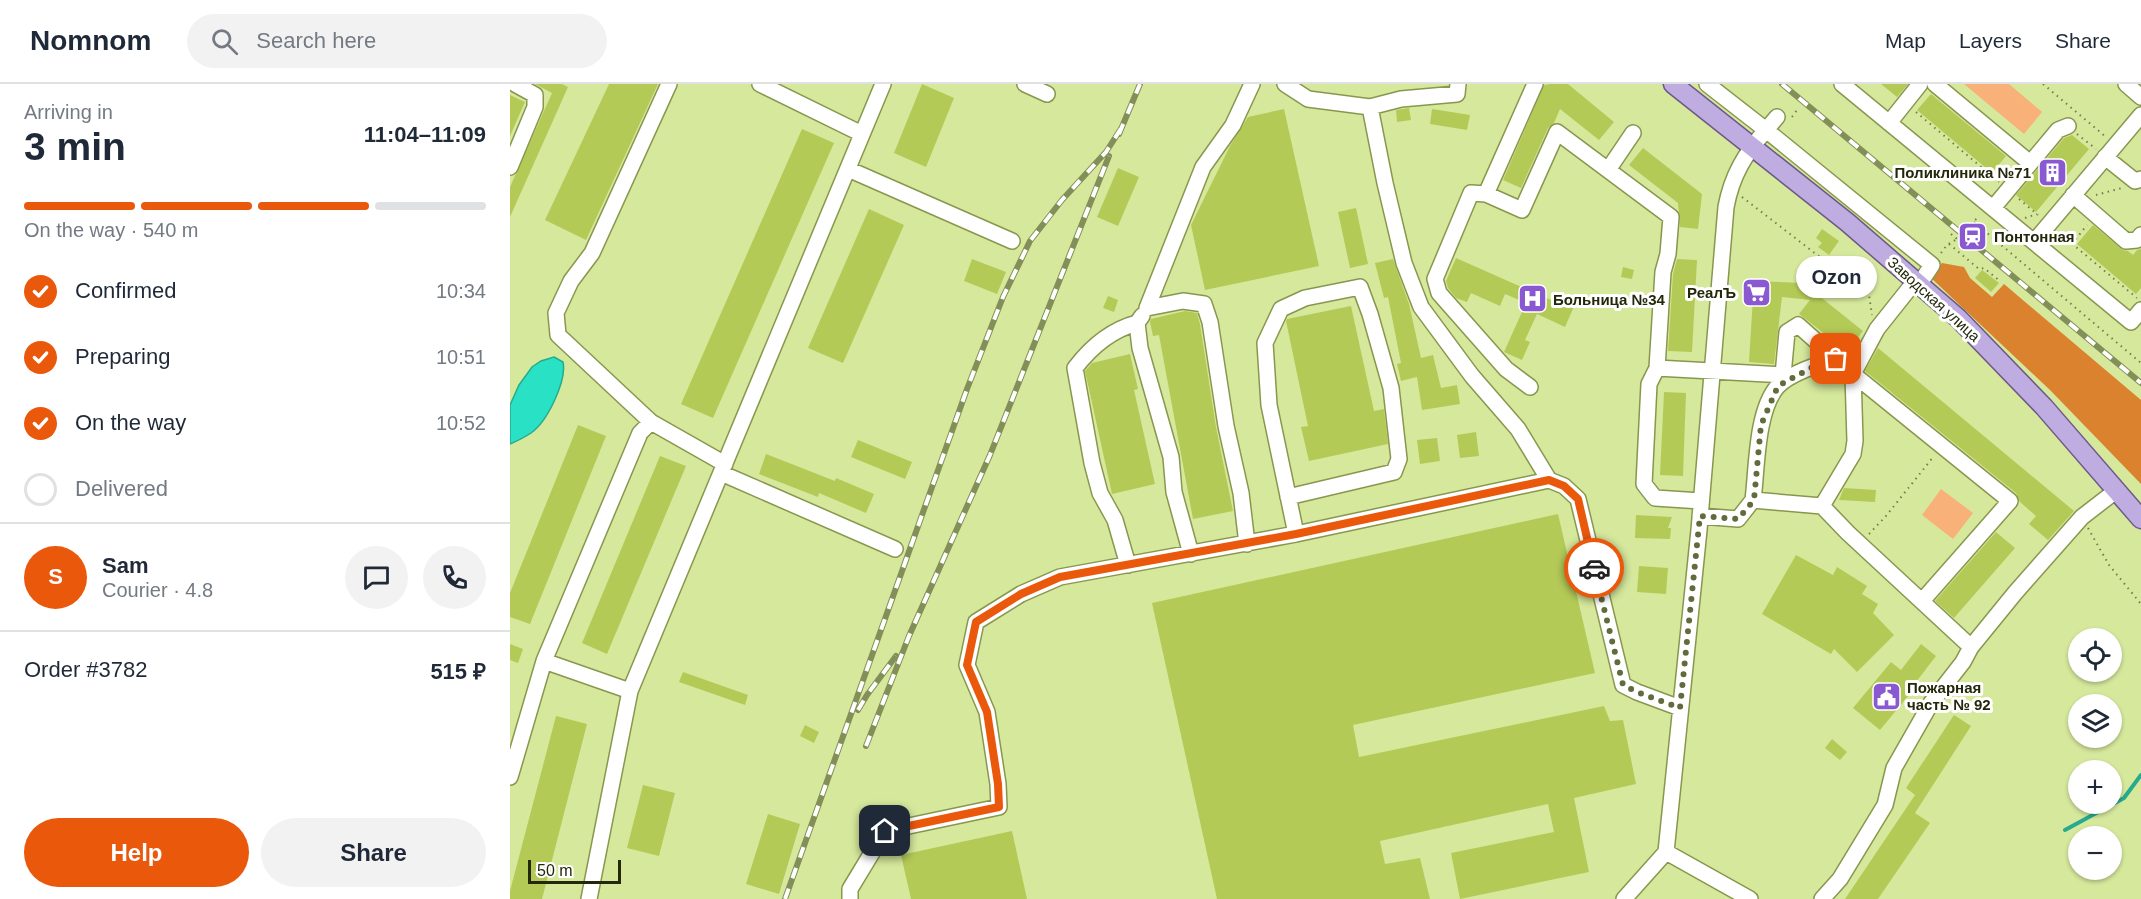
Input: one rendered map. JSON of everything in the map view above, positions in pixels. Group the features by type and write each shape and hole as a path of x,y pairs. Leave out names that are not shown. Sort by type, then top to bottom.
{"main road":[{"name":"Заводская улица","path":"1673,84 1918,282 1998,358 2044,407 2141,519"}],"street":[{"path":"510,167 536,107 535,95 515,84"},
{"path":"669,84 592,252 572,281 556,313 558,335 651,422 723,468 895,549"},
{"path":"760,84 862,134"},
{"path":"589,899 630,692 883,84"},
{"path":"1025,84 1047,94"},
{"path":"1128,565 1115,520 1100,493 1092,463 1075,368 1087,352 1103,339 1137,323 1147,308 1203,167 1233,125 1252,84"},
{"path":"1285,84 1308,99 1370,107 1401,99 1457,94 1458,84"},
{"path":"1486,194 1535,84"},
{"path":"1707,84 1932,265 1877,330 1853,374 1856,441 1853,454 1822,506"},
{"path":"1842,84 2131,322 2141,310"},
{"path":"1889,123 1920,84"},
{"path":"1935,84 2030,163"},
{"path":"2126,84 2141,97"},
{"path":"1370,107 1404,263 1420,307 1472,376 1518,429 1549,480"},
{"path":"2034,242 2043,219 2061,210 2075,197 2141,115"},
{"path":"1624,899 1666,852 1730,188 1738,168 1752,146 1777,117"},
{"path":"1993,208 2058,130 2068,126"},
{"path":"1530,387 1506,369 1446,302 1439,293 1435,279 1471,194 1486,194 1522,210 1557,132 1671,217 1668,254 1663,272 1657,368 1649,384 1644,484 1654,498 1700,516 1738,519 1754,500 1761,425 1780,381 1787,332 1798,325 1853,374 2010,501 1922,601"},
{"path":"1608,170 1633,133"},
{"path":"2105,157 2138,180"},
{"path":"848,169 1012,241"},
{"path":"2075,197 2126,241 2137,240 2141,236"},
{"path":"1288,497 1394,472 1399,459 1391,388 1360,287 1305,298 1281,309 1264,343 1269,405 1288,497 1296,534"},
{"path":"1147,308 1183,301 1204,304 1210,322 1226,426 1241,493 1247,544"},
{"path":"1137,323 1140,348 1171,457 1174,492 1191,554"},
{"path":"1657,368 1712,371 1780,381 1836,359"},
{"path":"510,777 544,661 640,433 651,422"},
{"path":"849,899 850,889 885,831 999,807 998,784 987,712 967,665 976,622 1021,594 1060,577 1247,544 1549,480 1564,486 1578,499 1623,685 1680,708"},
{"path":"1822,899 1840,879 1885,805 1894,768 1931,703 1964,662 1971,647 2014,593 2082,517 2117,490"},
{"path":"1754,500 1822,506 1858,543 1971,647"},
{"path":"544,661 630,692"},
{"path":"1666,852 1750,899"}],"path":[{"path":"2043,84 2115,145"},
{"path":"1905,103 2141,302"},
{"path":"1794,114 1797,110"},
{"path":"2068,126 2105,157"},
{"path":"2075,197 2120,189 2138,180"},
{"path":"1730,188 1869,296 1872,316"},
{"path":"2010,222 2043,219 2061,210"},
{"path":"2072,244 2096,215"},
{"path":"1932,265 1949,244 1958,239 1974,222 2115,338 2141,363"},
{"path":"1951,234 1958,239"},
{"path":"1949,244 1979,269 1984,268 2000,281"},
{"path":"1858,543 1886,516 1942,446"},
{"path":"2082,517 2109,565 2141,604"}],"shaded area":[{"path":"1964,84 2009,84 2042,112 2024,134"},
{"path":"1942,263 1964,267 1970,278 1992,297 2004,284 2141,400 2141,484 2051,391 1929,276"},
{"path":"1941,489 1973,513 1953,539 1922,515"}],"water":[{"path":"554,357 563,362 563,370 559,390 549,411 537,428 510,444 510,405 519,385 532,367"}],"building":[{"path":"535,84 562,84 568,87 510,217 510,187 552,93"},
{"path":"609,84 658,84 586,240 545,220"},
{"path":"922,84 954,98 926,167 894,153"},
{"path":"1568,84 1614,122 1599,140 1560,109 1554,123 1548,128 1521,188 1503,180 1544,85"},
{"path":"1881,84 1908,84 1897,97"},
{"path":"1931,94 2006,156 1992,173 1917,110"},
{"path":"510,95 525,102 510,136"},
{"path":"1409,108 1411,120 1397,122 1396,110"},
{"path":"1284,109 1319,266 1205,290 1191,225 1230,146 1248,117"},
{"path":"1432,109 1470,115 1467,130 1430,124"},
{"path":"802,129 834,143 713,418 681,404"},
{"name":"Поликлиника №71","path":"2072,135 2089,149 2036,212 2016,195 2064,138"},
{"path":"1643,148 1702,194 1698,229 1680,227 1678,203 1629,165"},
{"path":"1118,168 1139,177 1118,226 1097,217"},
{"path":"1356,208 1368,264 1350,268 1338,212"},
{"path":"869,209 904,225 843,363 808,348"},
{"path":"2093,225 2123,250 2133,255 2141,249 2141,288 2136,294 2077,244"},
{"path":"1822,229 1839,241 1829,255 1818,247 1822,243 1816,238"},
{"path":"1456,258 1558,303 1561,295 1576,302 1565,327 1537,314 1525,340 1530,342 1522,360 1504,352 1526,303 1505,294 1500,306 1471,293 1467,302 1456,298 1448,288 1446,281"},
{"path":"972,259 1006,272 997,294 964,281"},
{"path":"1393,259 1409,304 1421,358 1433,355 1441,388 1457,385 1460,404 1422,410 1417,377 1401,381 1397,364 1401,363 1388,297 1384,298 1375,263"},
{"path":"1677,259 1697,260 1692,352 1668,351 1673,274"},
{"path":"1623,267 1634,270 1632,279 1621,277"},
{"path":"1982,270 1999,283 1991,292 1975,278"},
{"path":"1754,281 1803,283 1863,331 1847,351 1799,314 1810,300 1782,297 1774,364 1749,362"},
{"path":"1108,296 1118,300 1114,312 1103,308"},
{"path":"1351,306 1374,411 1384,409 1388,444 1309,461 1301,427 1308,426 1286,321"},
{"path":"1185,311 1197,313 1200,324 1216,427 1233,511 1193,519 1159,335 1153,336 1150,322 1151,319"},
{"path":"1878,348 2074,511 2048,540 2029,524 2036,516 2020,502 2016,493 1865,371"},
{"path":"1130,354 1138,389 1134,390 1155,484 1112,494 1085,371 1092,363"},
{"path":"1664,392 1686,393 1683,476 1660,475"},
{"path":"578,425 606,436 530,624 510,617 510,593"},
{"path":"1476,432 1479,456 1460,458 1457,435"},
{"path":"1437,438 1440,461 1420,464 1417,440"},
{"path":"858,440 912,462 905,479 851,457"},
{"path":"766,454 835,481 836,478 874,494 866,513 819,493 818,497 759,474"},
{"path":"660,456 686,466 607,654 582,643"},
{"path":"1844,488 1876,490 1875,502 1839,500"},
{"path":"1558,514 1595,673 1353,725 1359,757 1604,706 1610,721 1623,720 1636,784 1574,798 1589,872 1460,899 1451,853 1554,832 1548,804 1380,841 1385,864 1420,858 1430,899 1217,899 1152,603"},
{"path":"1636,515 1672,517 1668,528 1671,528 1670,539 1635,538"},
{"path":"1996,532 2015,548 1954,618 1935,601"},
{"path":"1796,555 1833,575 1837,567 1867,586 1862,594 1878,604 1873,613 1894,635 1857,672 1834,649 1831,654 1762,614"},
{"path":"1639,566 1668,568 1666,594 1637,592"},
{"path":"510,644 523,649 518,663 510,660"},
{"name":"Пожарная часть № 92","path":"1921,644 1936,656 1916,682 1918,684 1880,730 1853,708 1891,662 1901,670"},
{"path":"683,672 748,695 745,705 679,682"},
{"path":"1954,715 1971,726 1915,813 1930,823 1878,899 1845,899 1915,795 1906,788"},
{"path":"556,716 587,724 542,899 510,899 510,891"},
{"path":"805,725 819,732 814,743 800,736"},
{"path":"1832,739 1847,752 1840,760 1825,748"},
{"path":"643,785 675,793 659,856 627,848"},
{"path":"768,814 800,824 779,894 746,884"},
{"path":"1012,831 1027,899 911,899 901,855"}],"waterway":[{"path":"2065,830 2124,798 2141,775"}],"railway":[{"path":"1119,134 1140,84"},
{"path":"1782,84 2141,383"},
{"path":"785,899 967,389 1003,297 1030,241 1062,200 1106,152 1122,127"},
{"path":"866,746 909,636 990,455 1109,156"},
{"path":"858,710 896,656"}],"way so far":[{"path":"1594,568 1623,685 1680,708 1700,516 1738,519 1754,500 1761,425 1769,402 1778,386 1823,362 1836,359"}],"place":[{"name":"Поликлиника №71","path":"2052,172"},
{"name":"Понтонная","path":"1973,236"},
{"name":"РеалЪ","path":"1757,292"},
{"name":"Больница №34","path":"1532,299"},
{"name":"Ozon","path":"1836,359"},
{"name":"Пожарная часть № 92","path":"1886,696"}],"route":[{"path":"885,831 999,807 998,784 987,712 967,665 976,622 1021,594 1060,577 1247,544 1549,480 1564,486 1578,499 1594,568"}]}
